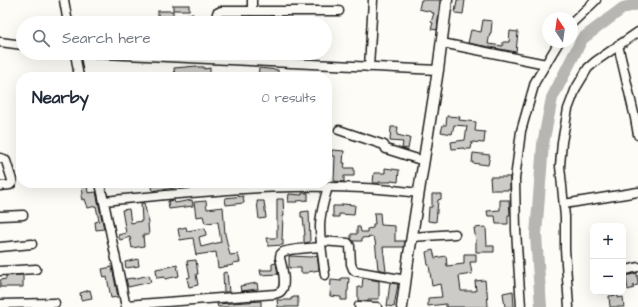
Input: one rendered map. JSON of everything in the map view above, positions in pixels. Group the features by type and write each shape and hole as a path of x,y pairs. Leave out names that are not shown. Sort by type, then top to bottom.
{"street":[{"path":"64,0 67,16"},
{"path":"252,0 252,11"},
{"path":"369,67 373,0"},
{"path":"402,307 442,43 447,0"},
{"path":"578,17 596,0"},
{"path":"216,16 218,12 339,11"},
{"path":"569,307 565,249 565,217 560,166 562,142 568,109 576,88 588,68 638,32"},
{"path":"0,42 16,44"},
{"path":"442,43 546,64"},
{"path":"618,45 638,135"},
{"path":"521,307 516,230 515,179 521,131 535,82 555,48"},
{"path":"76,60 78,72"},
{"path":"273,60 438,70"},
{"path":"339,130 384,145 386,149 424,161"},
{"path":"0,158 6,161 12,180 10,185 0,186"},
{"path":"332,187 398,190 419,193"},
{"path":"101,188 126,306 275,294 283,290 284,284 280,255 288,250 321,244 348,243 350,246 352,267 356,272 406,280"},
{"path":"104,201 201,188"},
{"path":"325,274 320,226 328,188"},
{"path":"564,204 638,192"},
{"path":"0,216 23,215"},
{"path":"412,237 455,234"},
{"path":"0,247 32,244"},
{"path":"626,270 638,267"},
{"path":"0,271 36,269"},
{"path":"0,304 55,304"},
{"path":"359,306 377,307"}],"building":[{"path":"421,0 440,0 437,30 431,29 433,23 431,22 434,13 419,9"},
{"path":"457,0 465,0 463,14 455,13"},
{"path":"173,5 189,5 189,10 173,10"},
{"path":"158,11 173,11 173,16 158,16"},
{"path":"187,14 193,14 194,16 187,16"},
{"path":"483,20 492,21 488,44 503,46 503,42 509,42 510,31 518,32 516,52 468,43 471,30 481,32"},
{"path":"197,66 204,67 204,69 210,68 210,72 174,72 174,68"},
{"path":"259,68 278,70 278,72 259,72"},
{"path":"447,116 460,117 459,120 476,122 475,131 485,132 484,143 472,142 471,149 452,149 451,142 465,140 467,126 454,125 452,134 441,132 443,125 446,125"},
{"path":"391,127 398,127 397,135 410,138 408,149 402,148 403,142 390,141"},
{"path":"332,150 344,151 344,168 354,168 354,176 344,176 344,182 334,181 335,156 332,156"},
{"path":"473,153 490,155 488,165 472,163"},
{"path":"385,168 399,170 398,182 391,181 373,183 374,173 385,173"},
{"path":"490,177 510,177 510,190 491,190"},
{"path":"82,188 87,188 88,193 96,192 104,229 96,230 95,222 99,221 96,206 88,208 85,199 82,200 81,195 83,194"},
{"path":"152,188 174,188 162,189 153,191"},
{"path":"302,193 308,193 308,200 288,202 289,194 302,195"},
{"path":"432,194 441,194 441,199 438,200 436,222 428,221 429,207 432,207"},
{"path":"243,196 244,203 226,205 225,198"},
{"path":"277,199 283,199 283,245 268,246 267,238 277,238"},
{"path":"174,200 175,203 192,200 193,206 169,209 168,201"},
{"path":"500,200 509,200 510,215 508,215 508,224 496,224 495,216 488,216 487,211 500,210"},
{"path":"206,201 207,209 223,207 225,234 230,255 238,254 240,262 218,268 216,252 196,255 193,238 180,240 178,229 186,227 187,231 205,228 206,235 199,237 201,247 221,242 218,222 205,223 203,216 196,217 194,202"},
{"path":"257,201 264,201 266,218 259,219"},
{"path":"141,203 144,203 149,223 149,235 143,235 144,246 132,248 130,237 120,240 118,235 126,233 122,210 129,209 131,223 142,221"},
{"path":"342,204 355,205 354,215 339,214 339,217 333,217 333,206 342,206"},
{"path":"309,211 310,242 304,243 305,235 301,212"},
{"path":"374,213 380,213 381,225 395,226 395,241 405,241 404,247 383,247 386,271 378,269 375,240 373,237 362,238 362,241 353,241 351,238 351,234 357,234 357,227 360,227 361,232 367,232 367,229 373,228 373,224 375,224"},
{"path":"486,227 487,246 494,246 494,252 476,252 474,228"},
{"path":"433,250 435,258 446,256 447,266 464,264 464,254 476,254 476,262 470,262 472,274 459,276 461,291 476,291 475,281 485,280 488,307 446,307 446,304 428,306 428,298 442,297 440,284 432,286 426,252"},
{"path":"317,255 319,270 301,273 301,268 289,268 289,256 311,257"},
{"path":"138,259 139,266 126,268 125,262"},
{"path":"196,260 198,285 189,287 187,278 190,277 187,261"},
{"path":"276,263 278,274 261,275 260,270 272,270 272,264"},
{"path":"177,265 179,276 165,279 165,277 157,278 156,269"},
{"path":"112,267 118,297 111,298 107,277 104,278 102,269"},
{"path":"227,272 229,292 224,292 223,273"},
{"path":"637,273 638,285 633,286 634,288 628,290 626,276"},
{"path":"23,275 23,287 0,287 0,280 6,279 6,276"},
{"path":"149,275 151,282 128,287 126,279"},
{"path":"341,278 349,278 347,300 341,300 341,297 330,296 331,280 341,281"},
{"path":"363,278 379,281 379,299 358,301 358,287 362,287"},
{"path":"257,283 258,289 241,291 240,286"},
{"path":"390,283 398,284 394,307 387,306"},
{"path":"90,290 92,298 81,300 80,293"},
{"path":"513,291 514,307 505,307 503,293"},
{"path":"618,295 618,298 623,297 624,307 610,307 609,296"},
{"path":"293,297 298,297 298,307 278,307 277,300 291,300"},
{"path":"261,301 261,307 218,307 217,304"}],"waterway":[{"path":"541,307 536,235 543,144 552,98 582,39 623,8 638,4"}]}
